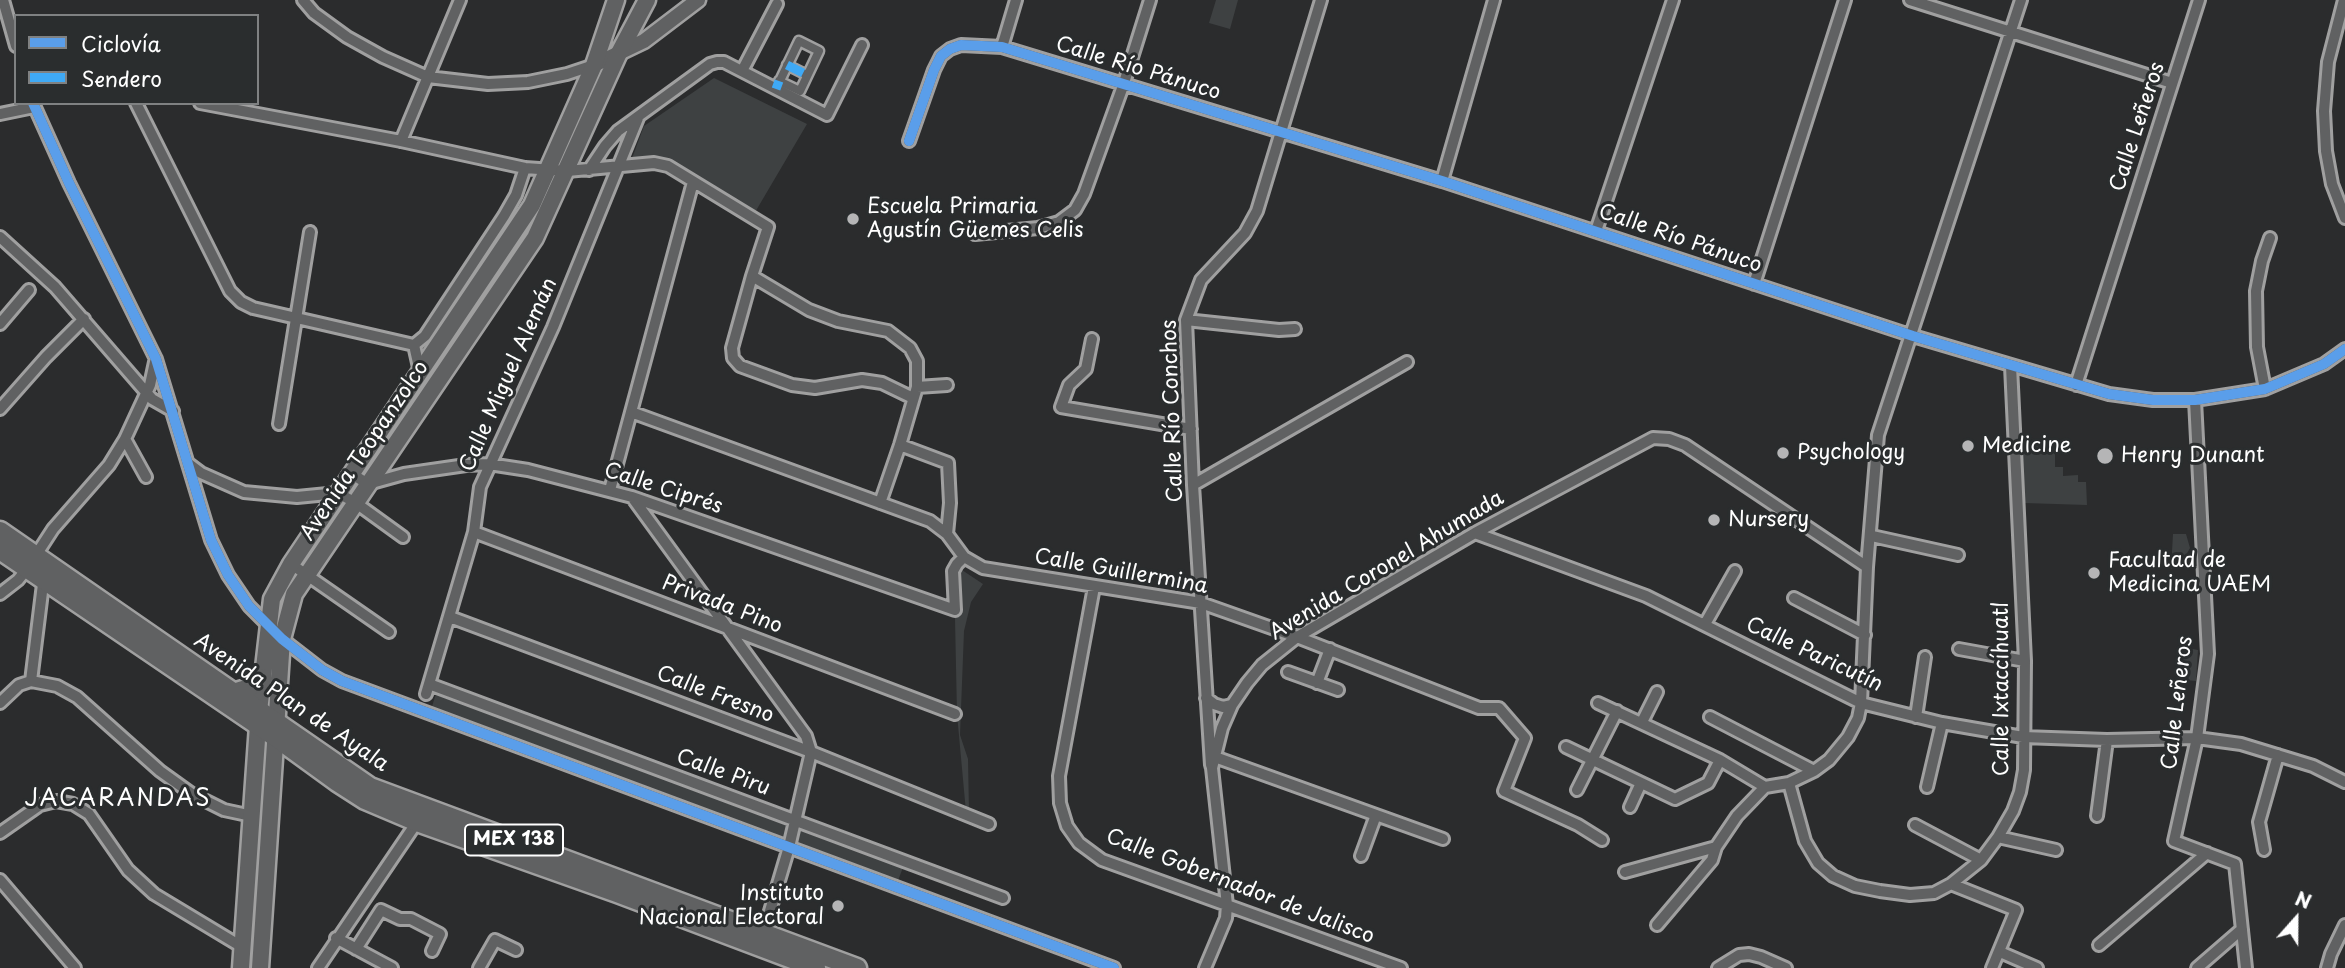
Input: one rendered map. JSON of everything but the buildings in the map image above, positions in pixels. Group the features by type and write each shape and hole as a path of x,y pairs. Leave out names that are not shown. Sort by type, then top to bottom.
{"main road":[{"name":"Avenida Teopanzolco","path":"260,968 265,889 267,724 263,678 272,599 291,564 338,493 520,226 549,170 594,65 616,0"},
{"name":"Avenida Teopanzolco","path":"241,968 252,816 282,639 292,601 306,574 535,238 619,53 647,0"},
{"name":"Avenida Plan de Ayala","path":"0,531 39,568 267,724 370,787 762,939 816,968"},
{"name":"Avenida Plan de Ayala","path":"0,550 39,568 233,693 337,782 365,800 416,822 762,939 857,968"},
{"path":"233,693 246,689 263,678"},
{"path":"247,888 265,889"}],"street":[{"path":"3,0 14,39"},
{"path":"303,0 314,13 347,37 383,57 428,77 488,84 528,82 594,65 644,41 698,0"},
{"path":"401,141 460,0"},
{"path":"1002,47 1016,0"},
{"path":"975,234 1038,228 1059,222 1075,210 1084,194 1123,86 1150,0"},
{"name":"Calle Río Conchos","path":"1212,760 1193,485 1186,320 1201,280 1245,233 1257,211 1321,0"},
{"path":"1442,181 1494,0"},
{"path":"1596,230 1673,0"},
{"path":"1754,284 1845,0"},
{"path":"1910,0 2172,83"},
{"path":"1657,925 1712,860 1716,847 1737,816 1765,787 1789,783 1829,760 1848,737 1858,718 1878,435 2021,0"},
{"name":"Calle Leñeros","path":"2076,386 2199,0"},
{"path":"2344,0 2328,62 2324,111 2326,151 2332,184 2345,218"},
{"path":"742,71 777,4"},
{"path":"589,170 618,131 710,64 724,62 778,85 800,91 819,51 799,41 778,85"},
{"path":"778,85 827,115 862,45"},
{"name":"Calle Río Pánuco","path":"909,141 941,56 961,45 1002,47 1442,181 1913,335 2109,394 2153,400 2195,400 2265,389 2324,365 2345,349"},
{"path":"787,65 807,75"},
{"path":"0,114 34,105 156,359 211,540 228,575 249,606 267,626 322,670 342,681 1114,968"},
{"path":"137,105 230,291 242,302 253,308 414,345"},
{"path":"211,105 526,168 566,171 654,163 668,166 768,228 752,275 733,348 733,358 740,366 792,385 815,388 862,380 915,392 947,385"},
{"name":"Calle Miguel Alemán","path":"428,689 474,531 480,487 554,327 638,118"},
{"path":"414,345 425,336 504,216 516,195 526,168"},
{"path":"610,490 693,182"},
{"path":"279,424 310,232"},
{"path":"0,237 33,265 84,319 146,393 173,411"},
{"path":"2265,389 2257,347 2256,291 2270,238"},
{"path":"752,275 809,310 838,321 888,331 910,348 917,361 915,392 880,503"},
{"path":"0,324 29,290"},
{"path":"0,409 84,319"},
{"path":"1186,320 1279,330 1295,329"},
{"path":"1092,340 1086,369 1069,386 1061,407 1191,429"},
{"path":"414,345 420,372"},
{"path":"31,681 39,568 52,529 109,465 125,439 153,376 156,359"},
{"path":"1193,485 1407,362"},
{"name":"Calle Ixtaccíhuatl","path":"1789,783 1805,841 1818,863 1833,876 1855,886 1910,895 1934,893 1951,884 1981,860 2013,811 2024,770 2025,661 2011,366"},
{"name":"Calle Leñeros","path":"2195,400 2208,654 2197,738 2174,841 2235,864 2246,968"},
{"path":"631,412 930,521 947,534 964,557"},
{"name":"Avenida Coronel Ahumada","path":"1205,968 1226,918 1227,905 1212,760 1232,705 1247,683 1262,666 1297,637 1475,533 1653,438 1669,439 1685,445 1867,568"},
{"path":"125,439 146,477"},
{"path":"900,446 948,463 950,503 947,534"},
{"path":"189,463 201,473 244,492 297,497 338,493 403,537"},
{"name":"Calle Ciprés","path":"368,484 436,468 489,464 528,470 632,497 955,610 953,571 964,557"},
{"path":"352,474 368,484"},
{"path":"632,497 806,736 811,752 789,847 762,939"},
{"name":"Privada Pino","path":"474,531 955,715"},
{"name":"Calle Paricutín","path":"1475,533 1646,596 1861,703 1942,723 2023,737 2107,740 2197,738 2241,744 2313,766 2345,782"},
{"path":"1872,536 1958,555"},
{"name":"Calle Guillermina","path":"964,557 982,568 1201,603 1329,649 1479,708 1499,708 1525,738 1504,791 1578,825 1602,840"},
{"path":"291,564 389,632"},
{"path":"0,594 39,568"},
{"path":"1705,624 1735,571"},
{"name":"Calle Gobernador de Jalisco","path":"1094,587 1059,776 1060,803 1066,825 1079,843 1102,860 1401,968"},
{"path":"1794,598 1865,635"},
{"name":"Calle Fresno","path":"450,617 811,752 989,824"},
{"path":"1317,683 1329,649"},
{"path":"1959,649 2025,661"},
{"path":"1916,717 1925,657"},
{"path":"1288,672 1338,690"},
{"path":"0,703 19,685 31,681 57,687 77,697 160,771 192,793 224,810 252,816"},
{"name":"Calle Piru","path":"428,689 1003,898"},
{"path":"1642,722 1657,692"},
{"path":"1206,698 1223,707 1232,705"},
{"path":"1598,703 1720,760 1765,787"},
{"path":"1577,790 1617,711"},
{"path":"1710,717 1814,771"},
{"path":"1927,787 1942,723"},
{"path":"2097,816 2107,740"},
{"path":"1566,747 1675,799 1709,783 1720,760"},
{"path":"2264,849 2259,822 2278,755"},
{"path":"1212,760 1443,839"},
{"path":"1630,807 1641,783"},
{"path":"0,833 40,805 56,801 73,804 89,814 128,870 154,894 243,947"},
{"path":"1361,856 1376,815"},
{"path":"318,968 416,822"},
{"path":"1915,825 1981,860"},
{"path":"1998,836 2056,850"},
{"path":"1625,872 1716,847"},
{"path":"2099,945 2207,853"},
{"path":"0,880 75,968"},
{"path":"1951,884 2016,910 1993,968"},
{"path":"356,949 382,910 400,919 411,919 440,934 432,951"},
{"path":"2327,968 2330,954 2345,925"},
{"path":"2197,968 2242,929"},
{"path":"336,938 392,968"},
{"path":"479,968 495,940 516,950"},
{"path":"2000,952 2037,968"},
{"path":"1718,968 1739,955 1749,954 1786,968"}],"shaded area":[{"path":"1216,0 1238,0 1230,29 1209,23"},
{"path":"714,78 807,124 754,214 669,166 631,161 644,126"},
{"path":"549,170 567,171 549,213 373,477 358,465"},
{"path":"2022,441 2055,441 2055,467 2063,467 2063,476 2078,475 2078,482 2086,482 2087,505 2024,503"},
{"path":"2173,534 2186,534 2190,548 2178,569 2171,569"},
{"path":"962,570 983,584 971,602 964,631 960,735 968,759 969,812 966,812 957,714 954,571"},
{"path":"2181,650 2198,650 2196,681 2176,679"},
{"path":"438,687 905,862 896,886 430,713"}],"marked path":[{"path":"787,65 807,75"},
{"path":"776,89 779,81"}],"cycle path":[{"path":"909,141 941,56 961,45 1002,47 1442,181 1913,336 2109,394 2153,400 2195,400 2265,389 2324,364 2345,349"},
{"path":"34,105 69,183 156,359 211,540 228,575 249,606 282,639 322,670 342,681 1114,968"}],"place":[{"name":"Escuela Primaria Agustín Güemes Celis","path":"853,219"},
{"name":"Medicine","path":"1968,446"},
{"name":"Psychology","path":"1783,453"},
{"name":"Henry Dunant","path":"2105,456"},
{"name":"Nursery","path":"1714,520"},
{"name":"Facultad de Medicina UAEM","path":"2094,573"},
{"name":"Instituto Nacional Electoral","path":"838,906"}],"district":[{"name":"JACARANDAS","path":"118,800"}]}
